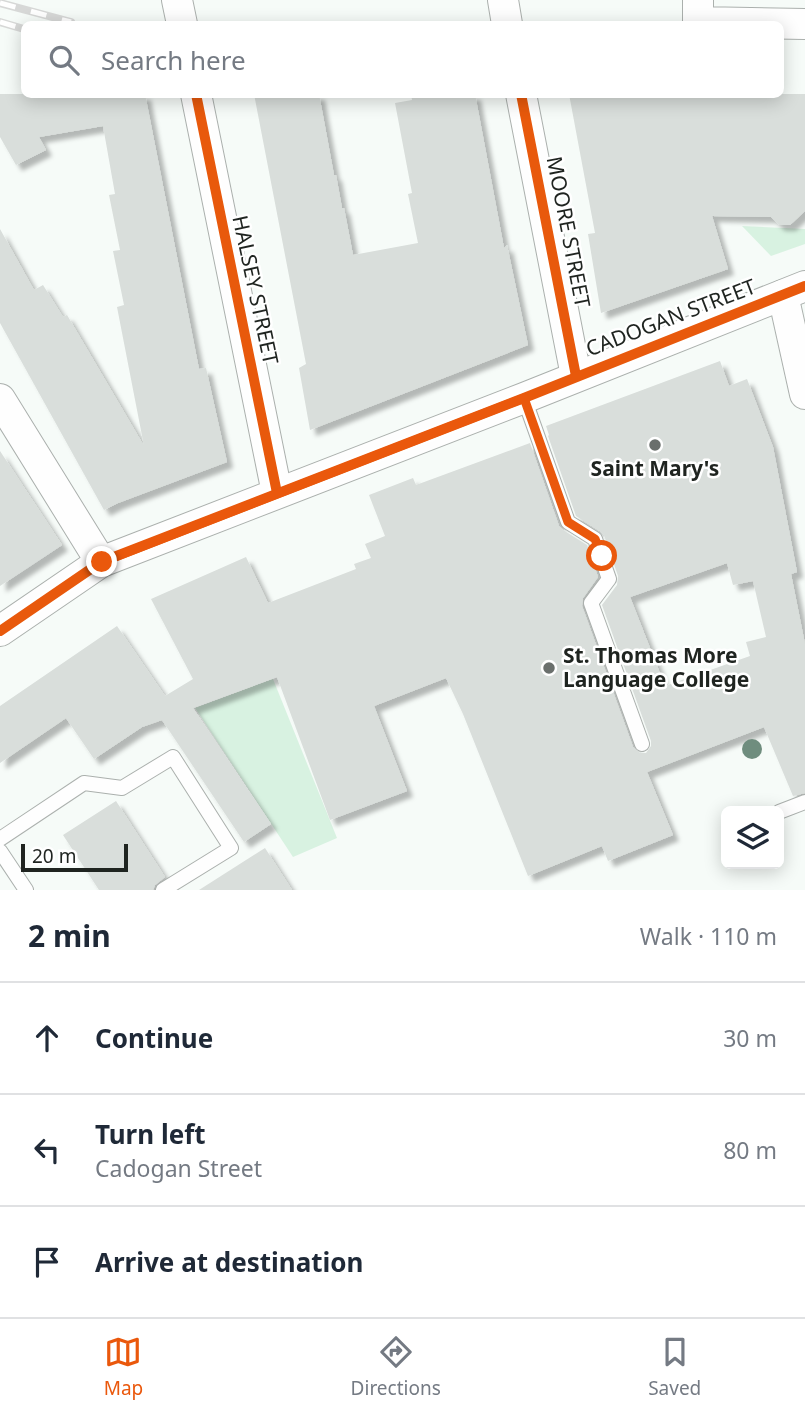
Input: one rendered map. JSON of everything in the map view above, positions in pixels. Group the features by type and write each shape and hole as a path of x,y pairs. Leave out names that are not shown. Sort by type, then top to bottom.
{"street":[{"path":"177,0 181,21"},
{"path":"503,0 506,21"},
{"path":"698,0 698,21"},
{"path":"784,24 805,24"},
{"name":"HALSEY STREET","path":"197,98 277,493"},
{"name":"MOORE STREET","path":"522,98 576,376"},
{"path":"794,291 805,394"},
{"name":"CADOGAN STREET","path":"0,631 102,562 794,291"},
{"path":"0,399 102,562"}],"lane":[{"path":"524,398 568,522 595,539 602,556 609,579 591,603 642,744"},
{"path":"0,839 84,783 122,788 173,757 231,848 163,890"},
{"path":"784,810 805,802"},
{"path":"0,851 26,890"}],"green space":[{"path":"742,226 805,229 805,244 771,256"},
{"path":"273,679 337,838 293,857 195,708"}],"building":[{"path":"0,94 21,94 21,98 146,98 199,369 206,368 227,462 104,510 0,323 0,229 34,290 43,285 63,317 67,315 144,446 117,307 124,305 113,251 120,250 109,195 115,194 103,126 39,137 46,150 16,165 0,137"},
{"path":"784,94 805,94 805,211 790,225 779,225 771,217 712,216 728,269 601,313 588,234 595,233 570,98 784,98"},
{"path":"255,98 320,98 353,255 418,243 408,194 412,193 395,103 412,98 476,98 504,248 507,245 528,345 310,430 299,368 306,364"},
{"path":"720,361 729,386 747,379 773,447 797,572 791,574 805,644 805,793 793,796 764,727 647,772 673,835 608,861 602,846 528,876 446,678 374,706 407,791 330,820 277,677 193,708 271,824 244,842 162,720 142,727 94,759 66,718 0,763 0,706 117,626 165,696 193,679 151,599 246,557 268,603 356,569 354,564 371,558 365,544 385,536 369,495 413,478 416,485 530,443 559,526 587,545 598,577 583,598 582,606 633,747 640,753 646,753 651,741 602,605 617,585 618,576 604,535 576,516 546,426","holes":["727,563 733,585 753,581 766,637 746,642 750,656 665,686 630,597"]},
{"path":"0,451 62,545 0,586"},
{"path":"116,801 165,877 153,890 99,890 63,835"},
{"path":"265,848 292,890 199,890"}],"railway":[{"path":"0,3 67,21"},
{"path":"0,22 21,28"}],"cycle path":[{"path":"197,98 277,493"},
{"path":"522,98 576,376"},
{"path":"0,631 101,562 805,286"}],"place":[{"name":"Saint Mary's","path":"655,445"},
{"name":"St. Thomas More Language College","path":"549,668"}],"route":[{"path":"102,562 524,398 568,522 595,539 602,556"}]}
